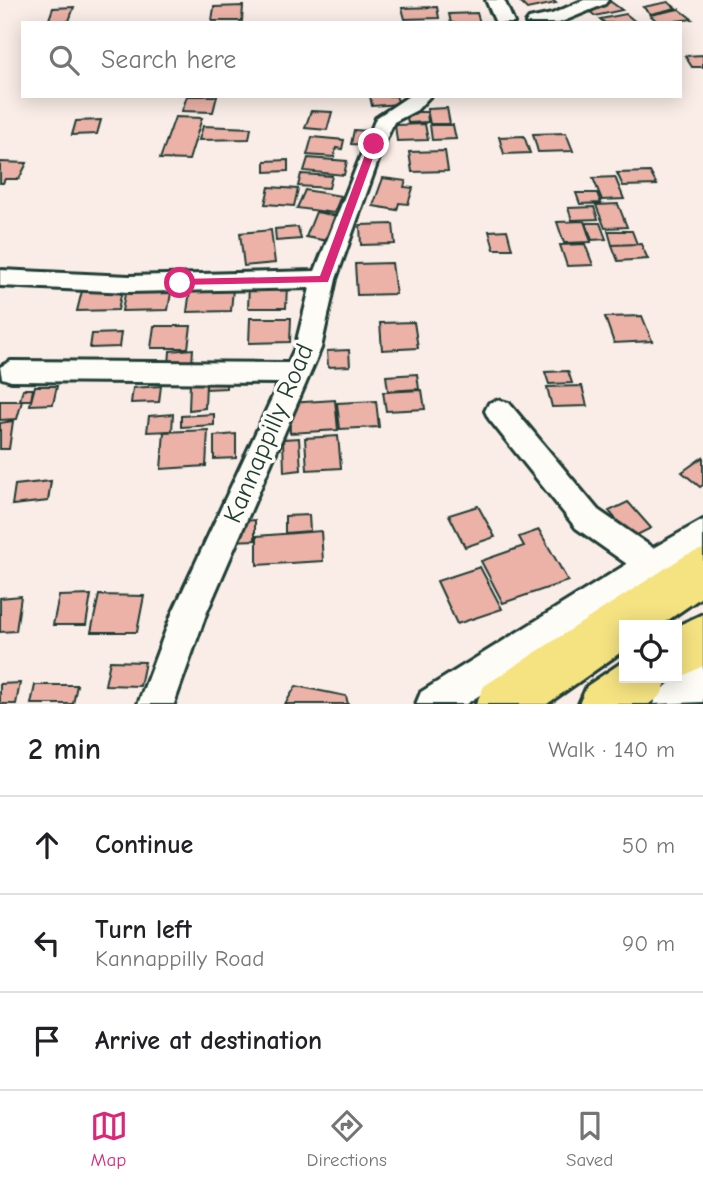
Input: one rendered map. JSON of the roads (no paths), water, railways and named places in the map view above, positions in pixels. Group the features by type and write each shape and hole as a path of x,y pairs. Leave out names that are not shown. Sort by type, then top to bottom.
{"highway":[{"path":"502,704 703,570"},
{"path":"682,652 703,637"},
{"path":"605,704 636,683"}],"street":[{"path":"495,0 504,21"},
{"path":"544,21 599,0"},
{"name":"Kannappilly Road","path":"156,704 189,614 308,348 324,279 386,118 410,106 418,98"},
{"path":"0,278 129,284 324,279"},
{"path":"11,371 297,373"},
{"path":"499,411 587,519 653,565"},
{"path":"434,704 703,533"},
{"path":"671,704 703,681"}]}
